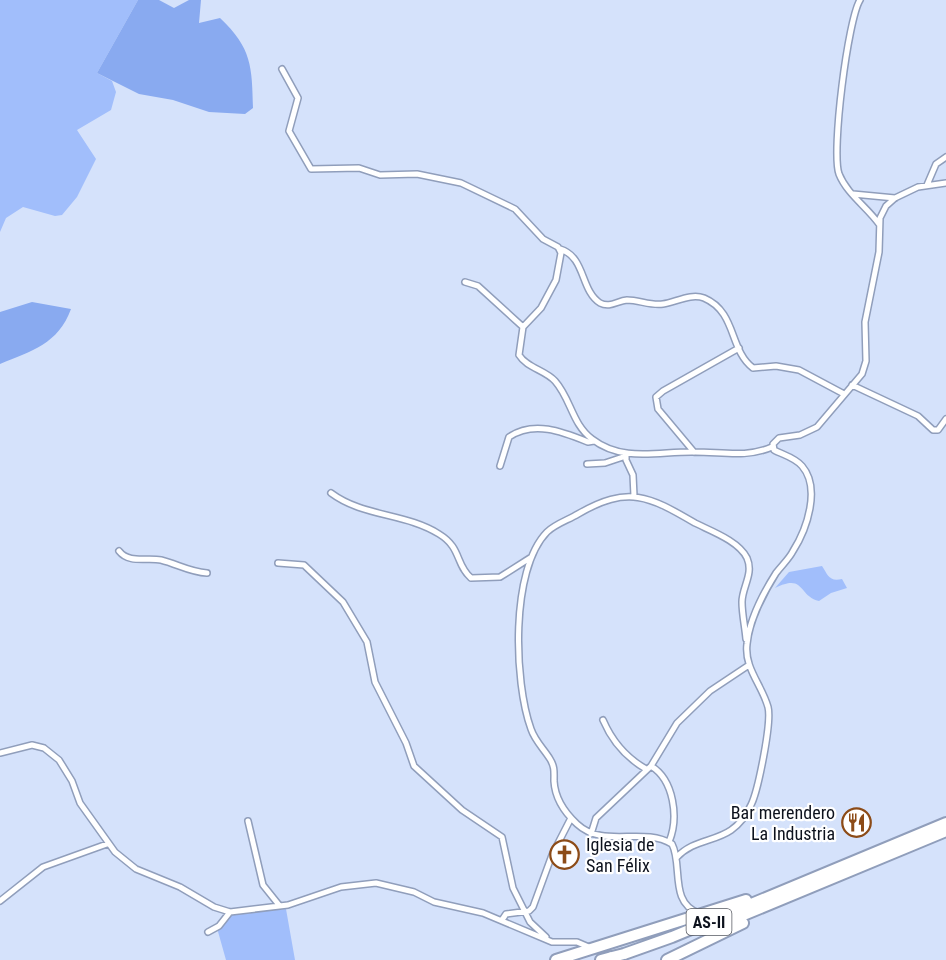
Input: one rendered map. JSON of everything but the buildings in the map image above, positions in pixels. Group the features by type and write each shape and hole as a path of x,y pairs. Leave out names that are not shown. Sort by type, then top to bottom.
{"highway":[{"name":"AS-II","path":"791,892 946,823"},
{"name":"AS-II","path":"616,958 946,831"},
{"path":"556,960 611,943 610,937 614,934 630,938 690,917 791,892"},
{"path":"667,960 791,892"}],"street":[{"path":"860,0 852,19 835,141 837,169 846,188 879,224"},
{"path":"282,69 298,98 289,124 292,141 310,169 359,168 380,175 417,174 467,185 515,209 543,239 573,257 596,300 604,304 628,300 662,305 694,296 706,299 716,306 726,318 739,348 753,368 776,366 799,370 844,394"},
{"path":"927,185 936,164 946,157"},
{"path":"772,447 779,438 800,435 818,427 865,367 865,322 879,252 879,224 882,212 895,198 927,185 946,183"},
{"path":"853,194 895,198"},
{"path":"560,249 558,274 550,293 523,327 519,355 526,363 542,370 556,382 576,422 594,441 626,455 633,475 634,496"},
{"path":"465,282 478,286 523,327"},
{"path":"694,452 658,409 657,398 672,386 739,348"},
{"path":"852,385 918,416 933,430 938,430 946,419"},
{"path":"500,466 509,437 531,429 546,428 588,442 594,441"},
{"path":"587,464 605,463 626,455 694,452 729,455 772,447 796,460 806,471 811,490 809,507 800,538 764,596 747,643"},
{"path":"331,493 357,509 422,525 439,533 456,547 467,574 471,578 500,577 530,558"},
{"path":"669,842 630,836 601,837 591,834 571,818 556,796 554,767 531,732 524,694 518,626 523,576 530,558 551,529 602,500 634,496 671,509 734,544 745,554 749,566 742,603 749,665 768,706 770,720 752,804 744,818 727,834 691,847 676,858"},
{"path":"119,551 131,559 158,559 190,571 207,573"},
{"path":"278,563 304,565 330,589 352,615 367,642 378,691 406,743 411,761 462,810 502,837 513,888 536,928 552,942"},
{"path":"591,834 593,825 602,812 648,767 677,723 710,691 749,665"},
{"path":"603,720 613,741 625,754 661,774 672,795 673,832 669,842 676,858 676,877 690,917"},
{"path":"0,753 32,744 44,748 59,760 72,781 80,803 107,844 136,869 180,887 214,907 230,912 301,903 341,887 376,883 401,887 434,902 468,908 552,942 590,950"},
{"path":"502,920 506,914 531,910 538,899 552,855 571,818"},
{"path":"248,821 263,885 279,905"},
{"path":"0,901 43,867 107,844"},
{"path":"685,903 690,917"},
{"path":"208,932 219,926 230,912"},
{"path":"611,943 616,958"}],"shaded area":[{"path":"0,0 138,0 97,73 112,81 116,92 111,110 77,130 96,159 77,197 62,215 55,216 23,207 6,218 0,232"},
{"path":"138,0 159,0 174,8 189,0 201,0 199,23 220,18 239,39 244,49 251,69 253,108 245,114 209,112 173,100 139,94 97,73"},
{"path":"32,302 71,309 59,331 43,345 0,364 0,312"},
{"path":"822,566 832,579 842,579 847,588 831,593 819,601 807,595 797,584 785,584 775,588 789,572"},
{"path":"286,909 295,960 226,960 217,928 233,914"}],"place":[{"name":"Bar merendero La Industria","path":"856,823"},
{"name":"Iglesia de San Félix","path":"565,855"}]}
